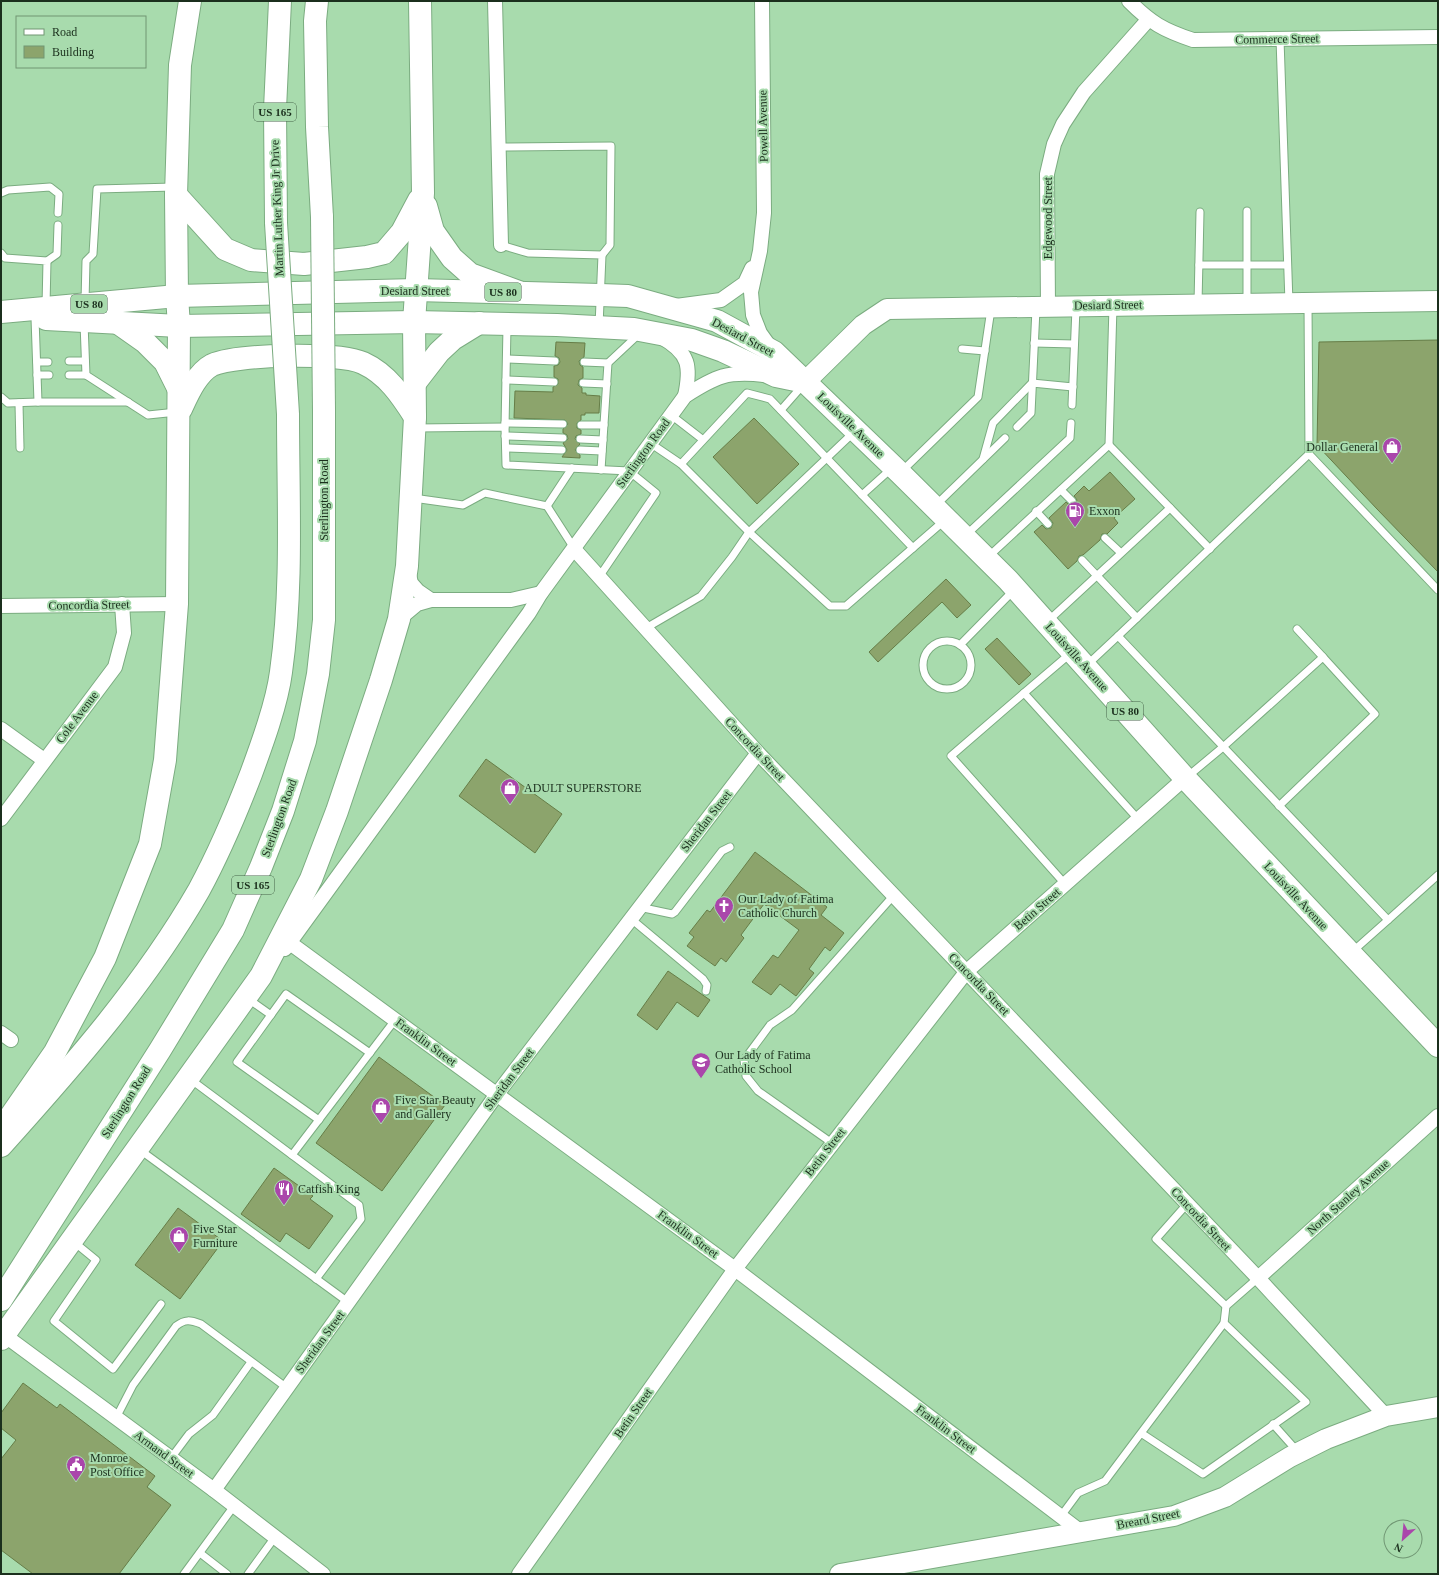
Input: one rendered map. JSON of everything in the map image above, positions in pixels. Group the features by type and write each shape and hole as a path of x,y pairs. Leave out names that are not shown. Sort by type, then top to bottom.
{"main road":[{"path":"1,1130 55,1052 105,958 150,844 165,760 177,604 179,326 177,296 176,191 180,65 190,1"},
{"name":"Martin Luther King Jr Drive","path":"1,1146 68,1072 164,946 199,889 236,812 263,743 281,675 288,610 288,414 276,223 275,109 280,1"},
{"name":"Sterlington Road","path":"1,1300 160,1050 233,930 261,867 283,811 305,740 318,674 324,620 322,217 317,120 315,21 317,1"},
{"path":"3,1337 261,976 311,879 349,774 399,619 407,566 411,498 415,422 414,322 423,194 420,1"},
{"path":"176,191 225,249 251,260 304,264 367,257 384,253 402,232 423,194"},
{"path":"423,194 433,231 452,258 470,274 519,292"},
{"name":"Desiard Street","path":"1,312 85,313 177,296 416,290 628,296 716,321 774,352 805,382"},
{"name":"Desiard Street","path":"1,316 41,313"},
{"name":"Desiard Street","path":"85,313 118,323 179,326 414,322 599,327 648,331 692,340 723,351 776,376 805,382"},
{"path":"118,323 145,342 165,362 179,390"},
{"path":"415,383 439,352 453,339 479,324"},
{"path":"179,412 194,383 212,365 238,359 307,356 346,358 362,362 378,372 398,390 415,422"},
{"name":"Louisville Avenue","path":"805,382 965,536 1016,588 1185,778 1438,1046"}],"street":[{"path":"495,1 501,245"},
{"name":"Powell Avenue","path":"762,1 764,212 760,251 751,292 753,315 760,333 774,352"},
{"name":"Commerce Street","path":"1129,1 1148,20 1167,32 1193,40 1438,37"},
{"name":"Edgewood Street","path":"1042,306 1047,174 1054,144 1063,124 1084,92 1148,20"},
{"name":"Powell Avenue","path":"668,308 721,300 745,283 760,251"},
{"name":"Desiard Street","path":"805,382 863,325 887,309 1076,305 1438,301"},
{"name":"Sterlington Road","path":"648,331 668,340 679,350 686,362 689,368 689,376 685,396"},
{"name":"Sterlington Road","path":"261,976 290,943 529,613 541,593 629,471 685,396 708,382 726,375 746,374 776,376"},
{"name":"Concordia Street","path":"574,549 758,753 1258,1278 1386,1416"},
{"path":"407,566 411,583 418,591 432,600"},
{"path":"399,619 418,604 432,600 511,600 541,593"},
{"name":"Cole Avenue","path":"1,819 115,667 124,633 122,604"},
{"name":"Concordia Street","path":"1,606 177,604"},
{"path":"1,729 44,760"},
{"name":"Sheridan Street","path":"214,1490 497,1094 758,753"},
{"name":"Betin Street","path":"519,1574 735,1268 966,971 1185,778"},
{"name":"Franklin Street","path":"290,943 735,1268 1080,1531"},
{"name":"North Stanley Avenue","path":"1258,1278 1438,1116"},
{"name":"Armand Street","path":"3,1337 171,1458 323,1574"},
{"name":"Breard Street","path":"840,1574 1080,1531 1174,1516 1225,1497 1298,1452 1326,1439 1386,1416 1436,1409"}],"lane":[{"path":"1280,39 1289,303"},
{"path":"499,147 611,146 610,245 602,254 599,327"},
{"path":"1,193 8,190 50,187 59,194 58,213"},
{"path":"86,375 86,261 93,254 97,189 176,191"},
{"path":"1247,211 1247,303"},
{"path":"1198,304 1200,212"},
{"path":"1,253 5,258 47,261 57,254 58,225"},
{"path":"501,245 528,254 602,254"},
{"path":"38,402 36,362 47,261"},
{"path":"1199,265 1287,265"},
{"path":"1308,302 1309,454 1438,590"},
{"path":"1072,405 1076,305"},
{"path":"986,558 1109,446 1113,305"},
{"path":"1017,427 1031,413 1034,343 1042,306"},
{"path":"862,495 897,470 978,396 991,307"},
{"path":"507,324 505,425 506,465 629,471 656,493 599,577"},
{"path":"584,362 608,363 648,331"},
{"path":"1034,343 1074,344"},
{"path":"962,349 984,351"},
{"path":"507,359 555,361"},
{"path":"69,361 85,361"},
{"path":"36,362 48,362"},
{"path":"601,470 608,363"},
{"path":"37,375 49,375"},
{"path":"70,375 86,375 148,415 179,412"},
{"path":"506,380 554,382"},
{"path":"781,410 805,382"},
{"path":"583,383 607,384"},
{"path":"983,459 993,424 1032,384 1073,387"},
{"path":"681,464 747,393 770,399 913,548"},
{"path":"1,397 8,403 128,402"},
{"path":"19,403 20,448"},
{"path":"671,415 702,440"},
{"path":"415,422 505,425 563,424"},
{"path":"965,536 1070,438 1071,423"},
{"path":"581,425 604,425"},
{"path":"646,628 701,596 732,557 749,532 856,430"},
{"path":"505,436 563,438"},
{"path":"650,443 681,464 749,532 830,606 846,606 913,548 983,459 1005,438"},
{"path":"580,439 603,440"},
{"path":"1109,446 1210,549"},
{"path":"506,448 562,450"},
{"path":"580,450 602,451"},
{"path":"1065,884 951,756 1024,693 1118,636 1309,454"},
{"path":"547,506 572,468"},
{"path":"1061,490 1072,501"},
{"path":"411,498 463,505 485,493 547,506 574,549"},
{"path":"1046,623 1120,552 1170,508"},
{"path":"1036,511 1048,524"},
{"path":"1105,538 1120,552"},
{"path":"1082,560 1137,618"},
{"path":"960,645 1016,588"},
{"path":"1279,806 1375,714 1297,629"},
{"path":"1118,636 1388,920"},
{"path":"939,642 954,642 960,645 971,658 972,667 970,675 965,682 954,688 942,689 934,686 924,673 923,665 927,651 939,642"},
{"path":"1185,778 1223,747 1322,657"},
{"path":"1024,693 1138,819"},
{"path":"635,913 672,914 675,912 722,851 730,847"},
{"path":"1351,953 1438,875"},
{"path":"832,1143 758,1091 746,1076 744,1060 770,1025 792,1010 894,895"},
{"path":"635,913 703,979 707,985 706,991"},
{"path":"319,1120 237,1062 286,994 370,1053"},
{"path":"246,997 271,1015"},
{"path":"292,1155 395,1020"},
{"path":"188,1077 359,1205 361,1219 316,1279"},
{"path":"138,1148 348,1302"},
{"path":"1187,1204 1156,1239 1226,1306"},
{"path":"72,1240 96,1260 54,1321 113,1369 161,1304"},
{"path":"1061,1516 1078,1493 1105,1481 1224,1322 1226,1306 1258,1278"},
{"path":"116,1418 133,1385 151,1359 176,1326 184,1320 201,1324 287,1388"},
{"path":"1141,1433 1203,1474 1306,1402 1224,1322"},
{"path":"171,1458 188,1434 213,1415 251,1362"},
{"path":"1273,1424 1298,1452"},
{"path":"184,1574 234,1506"},
{"path":"248,1574 275,1537"},
{"path":"200,1552 227,1574"}],"building":[{"path":"1438,340 1438,572 1317,445 1319,342"},
{"path":"556,342 585,343 584,357 579,361 580,365 583,367 583,378 579,380 578,385 582,388 582,393 586,393 586,395 600,396 599,413 585,413 585,415 581,415 581,420 577,423 577,428 581,430 581,434 576,436 575,439 580,444 575,450 580,455 580,458 562,457 567,450 563,443 568,439 567,435 563,433 563,429 568,424 565,420 514,418 515,391 553,392 553,387 558,384 558,379 554,377 554,366 558,365 560,362 559,358 555,356"},
{"path":"754,418 799,464 757,504 713,457"},
{"path":"1110,472 1135,499 1114,518 1118,523 1107,534 1102,534 1100,540 1083,555 1079,556 1077,561 1068,569 1034,532 1042,525 1046,529 1051,528 1053,523 1049,518 1066,502 1070,506 1075,505 1077,500 1074,496 1084,486 1089,491"},
{"path":"946,579 971,605 957,618 942,602 878,662 869,652"},
{"path":"997,638 1031,674 1019,685 985,649"},
{"name":"ADULT SUPERSTORE","path":"486,759 562,814 535,853 459,796"},
{"path":"755,852 827,907 821,915 844,933 830,951 825,947 809,969 814,973 796,996 780,984 771,995 752,982 773,955 778,958 799,930 764,904 741,935 744,938 726,962 721,958 715,966 687,946 694,937 689,933 707,910 710,912"},
{"path":"668,971 710,1000 698,1017 677,1002 657,1030 637,1015"},
{"name":"Five Star Beauty and Gallery","path":"379,1057 445,1105 382,1191 316,1143"},
{"name":"Catfish King","path":"274,1168 313,1196 310,1199 333,1216 309,1249 286,1233 280,1242 241,1214"},
{"name":"Five Star Furniture","path":"178,1208 223,1241 180,1299 135,1265"},
{"name":"Monroe Post Office","path":"23,1383 57,1408 60,1404 155,1476 147,1487 171,1505 119,1574 33,1574 1,1550 1,1459 16,1440 1,1428 1,1413"}],"place":[{"name":"Dollar General","path":"1392,464"},
{"name":"Exxon","path":"1075,528"},
{"name":"ADULT SUPERSTORE","path":"510,805"},
{"name":"Our Lady of Fatima Catholic Church","path":"724,923"},
{"name":"Our Lady of Fatima Catholic School","path":"701,1079"},
{"name":"Five Star Beauty and Gallery","path":"381,1124"},
{"name":"Catfish King","path":"284,1206"},
{"name":"Five Star Furniture","path":"179,1253"},
{"name":"Monroe Post Office","path":"76,1482"}]}
